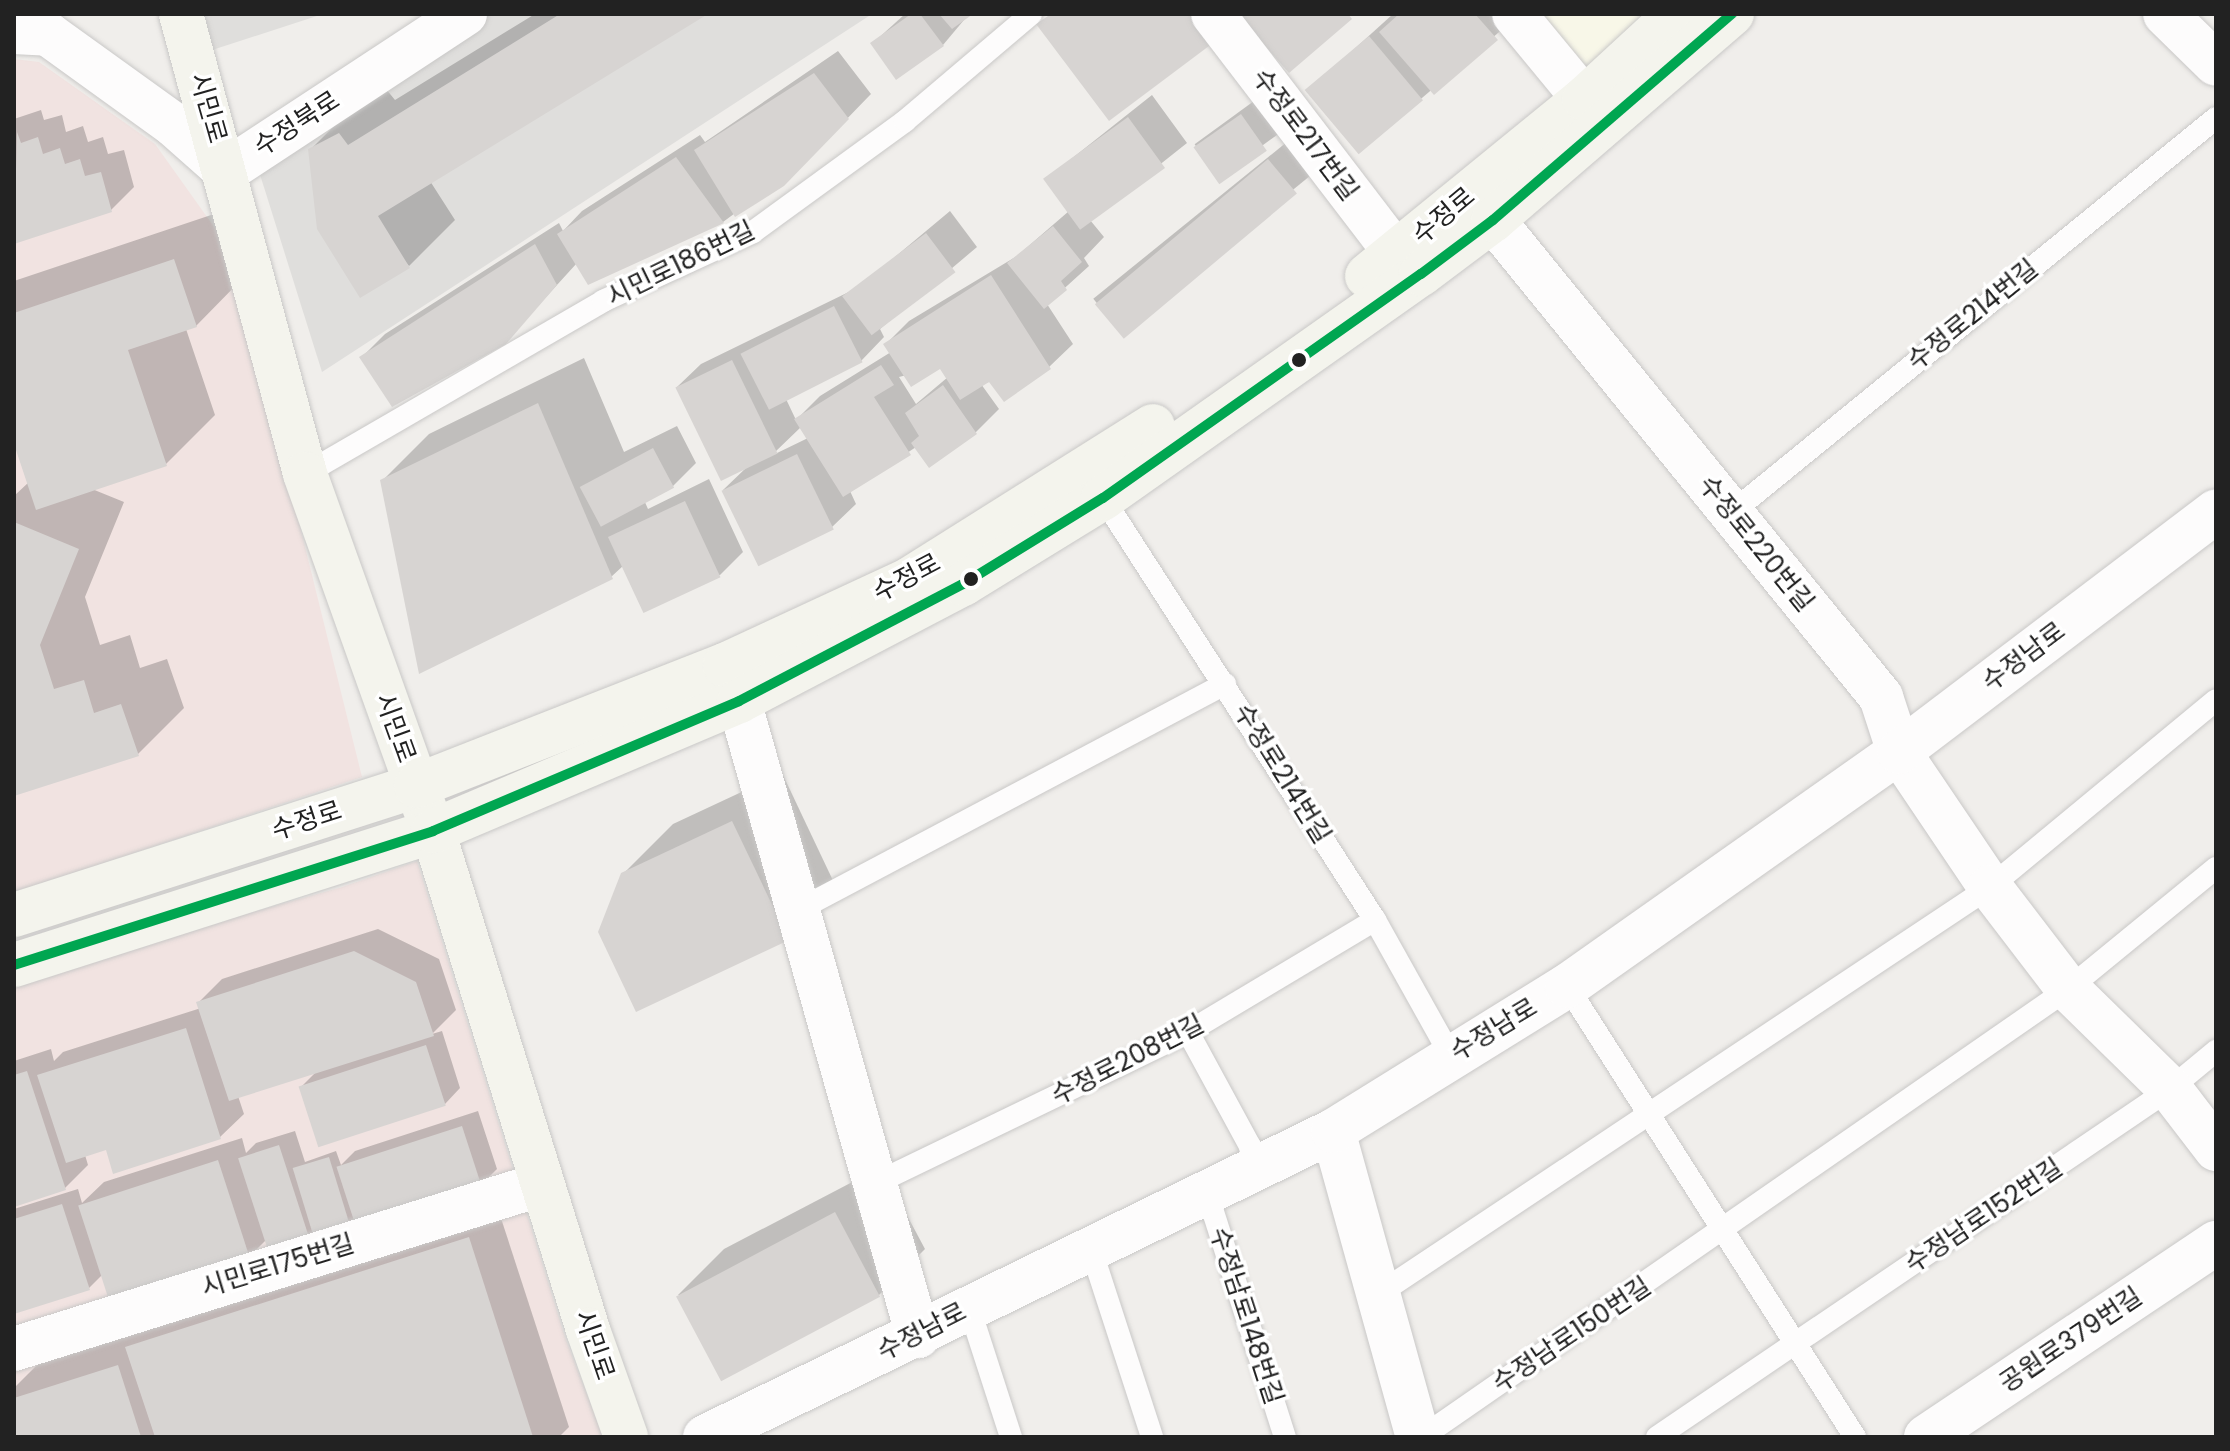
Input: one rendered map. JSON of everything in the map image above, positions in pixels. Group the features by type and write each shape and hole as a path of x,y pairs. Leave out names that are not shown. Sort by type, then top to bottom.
{"main road":[{"name":"시민로","path":"181,14 226,171 305,474 433,831 542,1184 626,1437"},
{"name":"수정로","path":"14,915 416,786 725,665 910,579 1115,453 1397,255 1584,99 1676,14"},
{"name":"수정로","path":"14,965 433,831 739,701 963,584 1103,498 1493,220 1732,14"}],"street":[{"name":"수정북로","path":"14,32 48,34 174,125 226,171 465,14"},
{"name":"수정로217번길","path":"1213,14 1397,255"},
{"path":"1514,14 1584,99"},
{"path":"2165,14 2216,64"},
{"name":"수정로220번길","path":"1493,220 1881,697 1899,752 1990,887 2068,989 2170,1089 2216,1149"},
{"name":"수정남로","path":"705,1437 918,1336 969,1307 1208,1196 1333,1131 1567,986 1899,752 2214,515"},
{"path":"739,701 918,1336"},
{"name":"수정남로150번길","path":"1333,1131 1420,1437"},
{"name":"시민로175번길","path":"14,1349 542,1184"},
{"name":"공원로379번길","path":"1926,1437 2216,1243"}],"lane":[{"name":"시민로186번길","path":"305,474 603,301 753,232 905,121 1031,14"},
{"name":"수정로214번길","path":"1731,513 2216,118"},
{"name":"수정로214번길","path":"1103,498 1375,920 1451,1056"},
{"path":"800,909 1225,684"},
{"path":"1380,1293 1990,887 2216,700"},
{"path":"1722,1232 2068,989 2216,868"},
{"name":"수정로208번길","path":"874,1184 1188,1032 1375,920"},
{"path":"1567,986 1647,1117 1798,1342 1855,1437"},
{"path":"1188,1032 1250,1146 1254,1171"},
{"path":"2170,1089 2216,1051"},
{"name":"수정남로152번길","path":"1798,1342 2170,1089"},
{"name":"수정남로148번길","path":"1208,1196 1285,1437"},
{"name":"수정남로150번길","path":"1420,1437 1722,1232"},
{"path":"1091,1249 1152,1437"},
{"path":"969,1307 1011,1437"},
{"path":"1657,1437 1798,1342"}],"shaded area":[{"path":"195,14 323,14 206,52"},
{"path":"491,14 872,14 322,372 257,165"},
{"path":"1542,14 1643,14 1587,68"},
{"path":"14,59 39,62 155,144 232,252 362,777 14,893"},
{"path":"417,861 566,1340 603,1437 14,1437 14,979 342,887"}],"building":[{"path":"560,14 708,14 378,216 410,268 360,298 317,229 308,149 339,133 348,145"},
{"path":"911,14 920,14 944,46 896,80 870,43"},
{"path":"939,14 973,14 952,29"},
{"path":"1051,14 1191,14 1213,43 1109,121 1036,24"},
{"path":"1237,14 1348,14 1352,19 1289,73"},
{"path":"1399,14 1475,14 1498,40 1434,95 1379,32"},
{"path":"1369,36 1423,100 1359,154 1305,90"},
{"path":"814,73 849,119 784,186 735,217 694,150"},
{"path":"1241,114 1267,151 1219,184 1193,147"},
{"path":"1128,117 1165,168 1080,230 1043,179"},
{"path":"17,132 21,143 38,137 43,154 60,148 65,164 80,159 85,176 101,172 112,212 14,244"},
{"path":"676,157 724,223 588,285 557,234"},
{"path":"1268,159 1297,193 1124,339 1095,304"},
{"path":"1053,226 1082,262 1061,281 1067,290 1044,309 1007,263"},
{"path":"926,233 955,272 872,335 842,296"},
{"path":"535,244 557,285 506,344 392,407 359,357"},
{"path":"174,259 197,327 128,350 167,466 36,510 14,444 14,313"},
{"path":"991,275 1051,369 1004,402 989,382 960,400 940,369 911,387 883,344"},
{"path":"834,306 863,362 769,410 740,354"},
{"path":"732,360 778,453 721,481 675,388"},
{"path":"881,365 894,385 874,397 911,455 843,497 794,419"},
{"path":"943,385 977,434 929,468 911,443 919,436 905,413"},
{"path":"538,403 613,579 419,674 380,480"},
{"path":"653,448 674,488 601,527 580,487"},
{"path":"797,454 834,529 758,566 722,491"},
{"path":"685,501 720,577 643,613 608,537"},
{"path":"14,522 79,549 40,645 54,689 84,680 94,713 121,704 139,756 14,796"},
{"path":"732,821 789,940 636,1012 598,932 621,873"},
{"path":"354,951 416,982 434,1036 229,1101 196,1002"},
{"path":"186,1028 221,1139 113,1174 106,1150 66,1163 37,1075"},
{"path":"426,1045 446,1106 318,1147 299,1086"},
{"path":"27,1071 66,1190 14,1207 14,1075"},
{"path":"462,1126 482,1187 356,1228 336,1167"},
{"path":"279,1145 310,1240 269,1253 238,1158"},
{"path":"329,1157 350,1227 314,1238 293,1168"},
{"path":"218,1160 250,1258 110,1303 78,1205"},
{"path":"62,1204 90,1290 14,1314 14,1219"},
{"path":"835,1212 880,1297 721,1381 676,1297"},
{"path":"469,1237 533,1437 155,1437 125,1347"},
{"path":"118,1365 141,1437 14,1437 14,1398"}],"transit line":[{"path":"14,965 433,831 739,701 963,584 1103,498 1421,274 1493,220 1732,14"}]}
